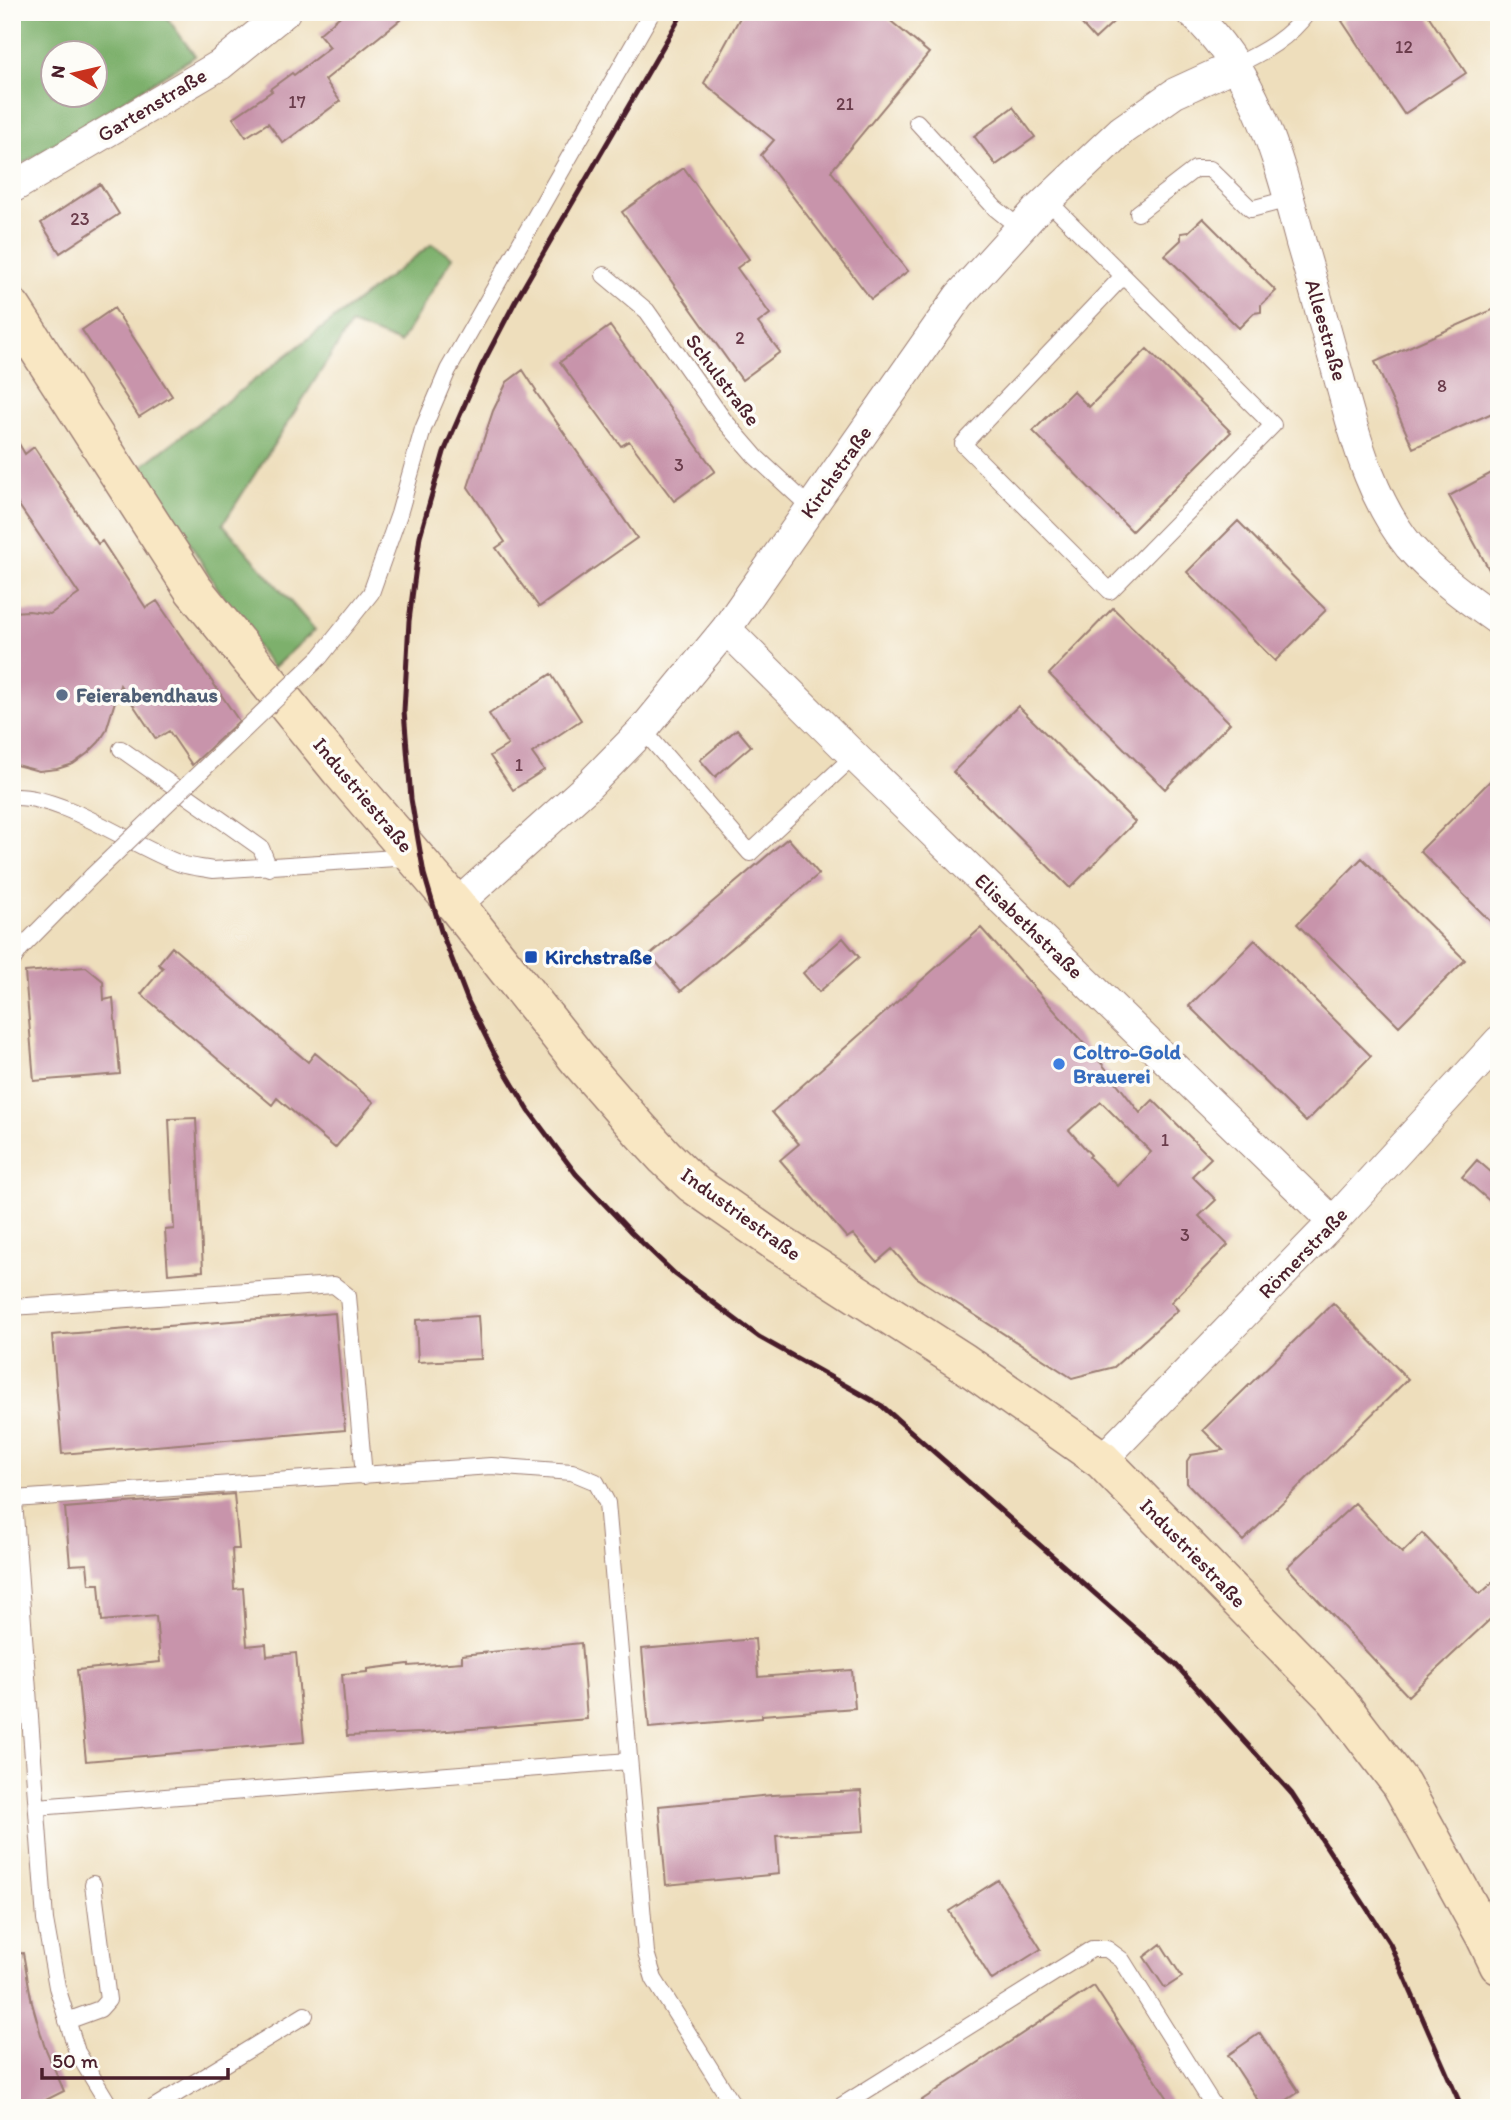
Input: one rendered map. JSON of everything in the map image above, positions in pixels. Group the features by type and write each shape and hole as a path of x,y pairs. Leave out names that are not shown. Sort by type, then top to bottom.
{"main road":[{"name":"Industriestraße","path":"17,327 193,589 340,770 456,905 578,1059 665,1157 694,1184 776,1242 963,1362 1102,1460 1336,1699 1401,1784 1499,1965"}],"street":[{"name":"Gartenstraße","path":"12,188 220,65 285,12"},
{"name":"Alleestraße","path":"1191,12 1236,65 1271,142 1357,444 1383,505 1410,546 1457,591 1499,621"},
{"name":"Kirchstraße","path":"456,905 587,786 643,730 726,629 959,296 1021,229 1122,130 1175,93 1236,65"},
{"name":"Elisabethstraße","path":"726,629 1333,1222"},
{"name":"Römerstraße","path":"1102,1460 1333,1222 1499,1041"}],"lane":[{"path":"12,961 20,949 92,876 320,657 371,593 399,514 423,429 448,370 652,12"},
{"path":"1236,65 1264,52 1296,29 1308,12"},
{"path":"917,122 995,208 1021,229"},
{"path":"1138,213 1195,169 1210,169 1251,209 1289,199"},
{"path":"1048,201 1273,425 1110,591 963,444 1123,276"},
{"name":"Schulstraße","path":"604,275 647,310 723,419 756,457 811,508"},
{"path":"643,730 750,853 854,756"},
{"path":"121,749 261,848 269,868"},
{"path":"12,797 21,796 58,806 182,864 213,870 414,856"},
{"path":"12,1307 334,1285 348,1296 364,1476"},
{"path":"14,1499 491,1466 572,1472 596,1482 607,1503 646,1953 654,1979 736,2108"},
{"path":"12,1474 45,1920 57,1987 77,2052 111,2108"},
{"path":"37,1807 629,1761"},
{"path":"67,2021 100,2008 108,2000 93,1884"},
{"path":"838,2108 1092,1949 1107,1949 1122,1960 1215,2108"},
{"path":"153,2108 305,2015"}],"green space":[{"path":"12,12 163,12 195,56 12,170"},
{"path":"432,244 453,257 400,343 351,324 223,524 315,630 273,668 239,623 142,466"}],"building":[{"path":"345,12 410,12 325,80 340,101 283,143 268,123 246,137 233,118 330,47 319,34"},
{"path":"743,12 880,12 929,53 831,171 908,271 871,299 761,155 774,140 704,83"},
{"path":"1071,12 1124,12 1095,39"},
{"path":"1355,12 1426,12 1466,73 1404,114 1342,21"},
{"path":"1013,107 1035,137 996,165 974,136"},
{"path":"684,168 749,259 737,268 770,314 758,323 780,352 742,380 622,212"},
{"path":"100,184 119,214 60,253 41,223"},
{"path":"1203,218 1276,291 1261,305 1261,312 1254,313 1239,328 1165,255 1181,240 1181,233 1188,232"},
{"path":"1499,307 1499,410 1413,448 1375,362"},
{"path":"114,308 172,396 139,417 82,330"},
{"path":"610,326 715,471 674,501 629,441 621,446 560,362"},
{"path":"1147,349 1231,432 1132,531 1033,431 1073,391 1089,407"},
{"path":"523,370 637,538 539,607 496,548 505,542 468,487 493,411 507,382"},
{"path":"12,432 25,454 34,447 98,544 102,541 146,608 157,601 239,721 192,765 169,731 156,739 120,685 106,731 88,753 73,764 39,771 12,764 12,612 50,614 79,594 12,495"},
{"path":"1499,469 1499,588 1449,496"},
{"path":"1238,521 1326,610 1275,661 1187,572"},
{"path":"1113,608 1230,723 1165,789 1049,674"},
{"path":"551,674 581,720 532,753 544,770 513,790 490,756 508,745 489,714"},
{"path":"1018,706 1135,822 1070,888 953,772"},
{"path":"737,729 751,746 715,777 700,760"},
{"path":"1499,772 1499,930 1420,851"},
{"path":"788,838 819,874 681,991 650,955"},
{"path":"1362,858 1465,960 1399,1026 1297,924"},
{"path":"981,928 1102,1064 1140,1113 1153,1100 1211,1158 1192,1176 1216,1200 1199,1216 1228,1245 1171,1302 1178,1310 1114,1367 1072,1378 916,1277 892,1249 877,1262 853,1234 847,1238 780,1160 799,1144 772,1112","holes":["1101,1102 1151,1152 1118,1186 1089,1157 1091,1155 1069,1130"]},
{"path":"843,938 859,957 819,992 803,973"},
{"path":"1255,940 1371,1056 1306,1122 1189,1006"},
{"path":"172,947 308,1062 315,1053 374,1102 335,1148 277,1098 272,1105 141,994 163,968 158,964"},
{"path":"86,967 103,981 104,1000 113,998 120,1074 34,1081 25,972"},
{"path":"196,1118 203,1271 168,1274 165,1230 174,1229 169,1119"},
{"path":"1477,1160 1499,1179 1499,1209 1462,1177"},
{"path":"1333,1303 1408,1379 1243,1541 1187,1483 1187,1461 1191,1455 1223,1450 1203,1430"},
{"path":"335,1313 345,1430 62,1454 52,1335"},
{"path":"478,1316 481,1359 418,1362 416,1320"},
{"path":"234,1494 239,1549 232,1549 234,1589 243,1588 247,1646 266,1644 267,1656 296,1653 304,1742 86,1761 77,1670 160,1662 156,1616 102,1621 99,1584 89,1584 87,1564 70,1565 65,1508"},
{"path":"1355,1503 1402,1553 1422,1533 1480,1594 1499,1577 1499,1611 1408,1696 1287,1567"},
{"path":"755,1639 758,1677 852,1670 855,1708 649,1728 642,1649"},
{"path":"581,1643 587,1719 423,1733 347,1736 342,1674 409,1664 462,1662 462,1655"},
{"path":"861,1791 864,1831 776,1836 779,1874 666,1885 659,1806 772,1795"},
{"path":"998,1880 1041,1949 992,1980 949,1911"},
{"path":"1161,1944 1182,1977 1165,1988 1144,1957"},
{"path":"23,1953 32,2003 44,2045 64,2091 30,2108 12,2108 12,1954"},
{"path":"1094,1986 1174,2108 910,2108"},
{"path":"1260,2033 1299,2092 1275,2108 1263,2108 1228,2055"}],"railway":[{"path":"683,12 515,302 481,367 444,452 420,536 409,621 404,711 411,799 424,874 441,931 468,1001 495,1055 529,1111 576,1174 631,1232 675,1274 759,1337 882,1406 1176,1665 1292,1794 1390,1944 1462,2108"}],"place":[{"name":"Feierabendhaus","path":"62,695"},
{"name":"Kirchstraße","path":"531,957"},
{"name":"Coltro-Gold Brauerei","path":"1059,1064"}]}
